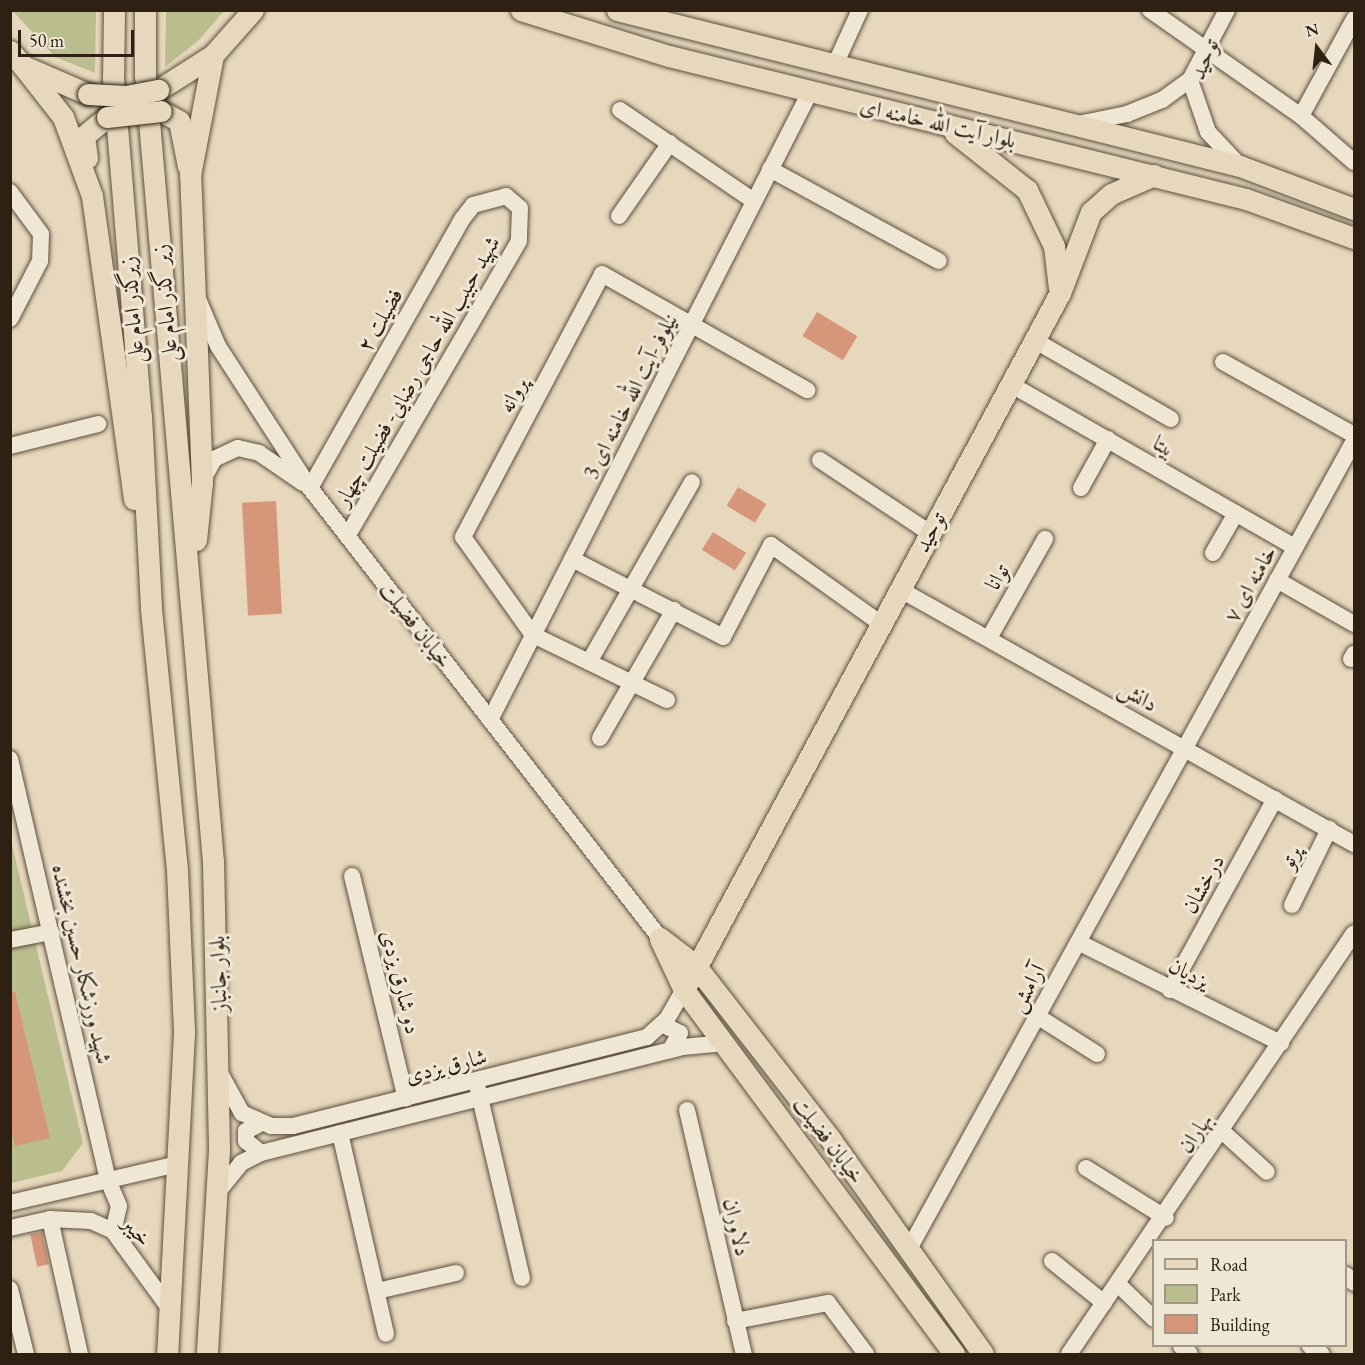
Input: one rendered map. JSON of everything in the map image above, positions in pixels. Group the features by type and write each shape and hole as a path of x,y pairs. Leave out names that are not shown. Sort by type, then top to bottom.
{"main road":[{"name":"زیرگذر امام علی","path":"114,10 113,78 141,416 151,609"},
{"name":"زیر گذر امام علی","path":"145,10 145,75 191,595"},
{"path":"151,609 84,136 107,117 159,100 213,55 247,18 267,10"},
{"name":"بلوار آیت الله خامنه ای","path":"521,10 810,92 1246,199 1354,238"},
{"name":"بلوار آیت الله خامنه ای","path":"616,10 834,67 1240,166 1354,209"},
{"path":"190,175 213,55"},
{"path":"16,58 63,117 92,196"},
{"path":"16,58 88,94 159,100 179,121 190,175 197,296 202,482 191,595"},
{"path":"939,123 987,153 1027,190 1054,246 1060,293"},
{"name":"توحید","path":"684,990 695,965 1060,293 1091,212 1111,194 1154,175"},
{"name":"بلوار جانباز","path":"191,595 213,861 220,1073 217,1194 207,1354"},
{"name":"بلوار جانباز","path":"151,609 177,870 184,1033 172,1312 167,1354"},
{"name":"خیابان فضیلت","path":"660,938 695,965 909,1249 983,1354"},
{"name":"خیابان فضیلت","path":"660,938 684,990 726,1043 954,1354"}],"street":[{"path":"834,67 860,10"},
{"path":"1149,10 1301,116 1354,162"},
{"name":"توحید","path":"1227,10 1190,80 1208,132 1240,166"},
{"path":"1301,116 1354,19"},
{"path":"1074,125 1127,114 1162,100 1190,80"},
{"name":"نیلوفر-آیت الله خامنه ای 3","path":"490,720 810,92"},
{"path":"620,110 754,201"},
{"path":"619,216 669,143"},
{"path":"770,169 939,261"},
{"path":"10,192 41,234 40,261 10,319"},
{"name":"فضیلت ۲","path":"310,488 464,218 473,205 506,196"},
{"name":"شهید حبیب الله حاجی رضایی- فضیلت چهار","path":"348,536 519,241 520,208 506,196"},
{"name":"پروانه","path":"533,635 463,537 602,274 691,324"},
{"name":"خیابان فضیلت","path":"197,296 224,356 310,488 660,938"},
{"path":"691,324 807,390"},
{"path":"1034,340 1171,419"},
{"path":"1223,362 1353,444"},
{"name":"بیتا","path":"1010,384 1295,547"},
{"path":"10,446 98,424"},
{"path":"1082,488 1108,440"},
{"name":"خامنه ای ۷","path":"1185,749 1353,444"},
{"path":"202,482 214,459 238,448 259,453 310,488"},
{"path":"820,460 930,533"},
{"path":"589,662 692,482"},
{"path":"1213,554 1236,513"},
{"name":"توانا","path":"988,638 1045,539"},
{"path":"572,559 723,636 771,545 880,623"},
{"path":"1277,580 1354,624"},
{"name":"دانش","path":"899,589 1354,844"},
{"path":"600,738 634,683 674,610"},
{"path":"533,635 667,700"},
{"name":"آرامش","path":"909,1249 1185,749"},
{"name":"شهید ورزشکار حسین بخشنده","path":"10,759 108,1180 119,1206 113,1231"},
{"name":"درخشان","path":"1170,990 1275,799"},
{"name":"پرتو","path":"1292,905 1329,830"},
{"name":"دو شارق یزدی","path":"352,876 406,1099"},
{"path":"10,940 51,932"},
{"name":"بهاران","path":"1069,1354 1104,1303 1120,1286 1354,933"},
{"name":"یزدیان","path":"1078,942 1170,990 1281,1043"},
{"name":"شارق یزدی","path":"220,1073 242,1113 262,1123 293,1126 647,1037 662,1024 684,990"},
{"path":"1037,1016 1097,1053"},
{"path":"662,1024 680,1033 670,1050"},
{"path":"217,1194 241,1163 261,1153 670,1050 726,1043"},
{"path":"476,1081 522,1278"},
{"name":"دلاوران","path":"687,1110 744,1354"},
{"path":"261,1153 246,1141 246,1131 262,1123"},
{"path":"1223,1132 1267,1172"},
{"path":"340,1133 386,1334"},
{"path":"10,1203 178,1164"},
{"path":"1086,1168 1166,1218"},
{"path":"50,1219 80,1354"},
{"name":"خیبر","path":"10,1228 50,1219 91,1221 113,1231 172,1312"},
{"path":"1052,1261 1104,1303"},
{"path":"376,1291 456,1273"},
{"path":"1120,1286 1152,1317"},
{"path":"10,1289 26,1354"},
{"path":"735,1321 828,1303 866,1354"}],"green space":[{"path":"166,10 224,11 198,41 165,67"},
{"path":"13,11 96,11 95,73 55,57"},
{"path":"10,836 83,1143 62,1171 11,1183"}],"building":[{"path":"817,312 857,336 843,360 803,336"},
{"path":"738,487 766,504 755,523 727,506"},
{"path":"276,501 282,614 248,616 242,503"},
{"path":"713,532 746,553 735,570 702,550"},
{"path":"10,992 15,992 50,1138 15,1146 10,1126"},
{"path":"42,1232 49,1264 37,1267 30,1234"}]}
